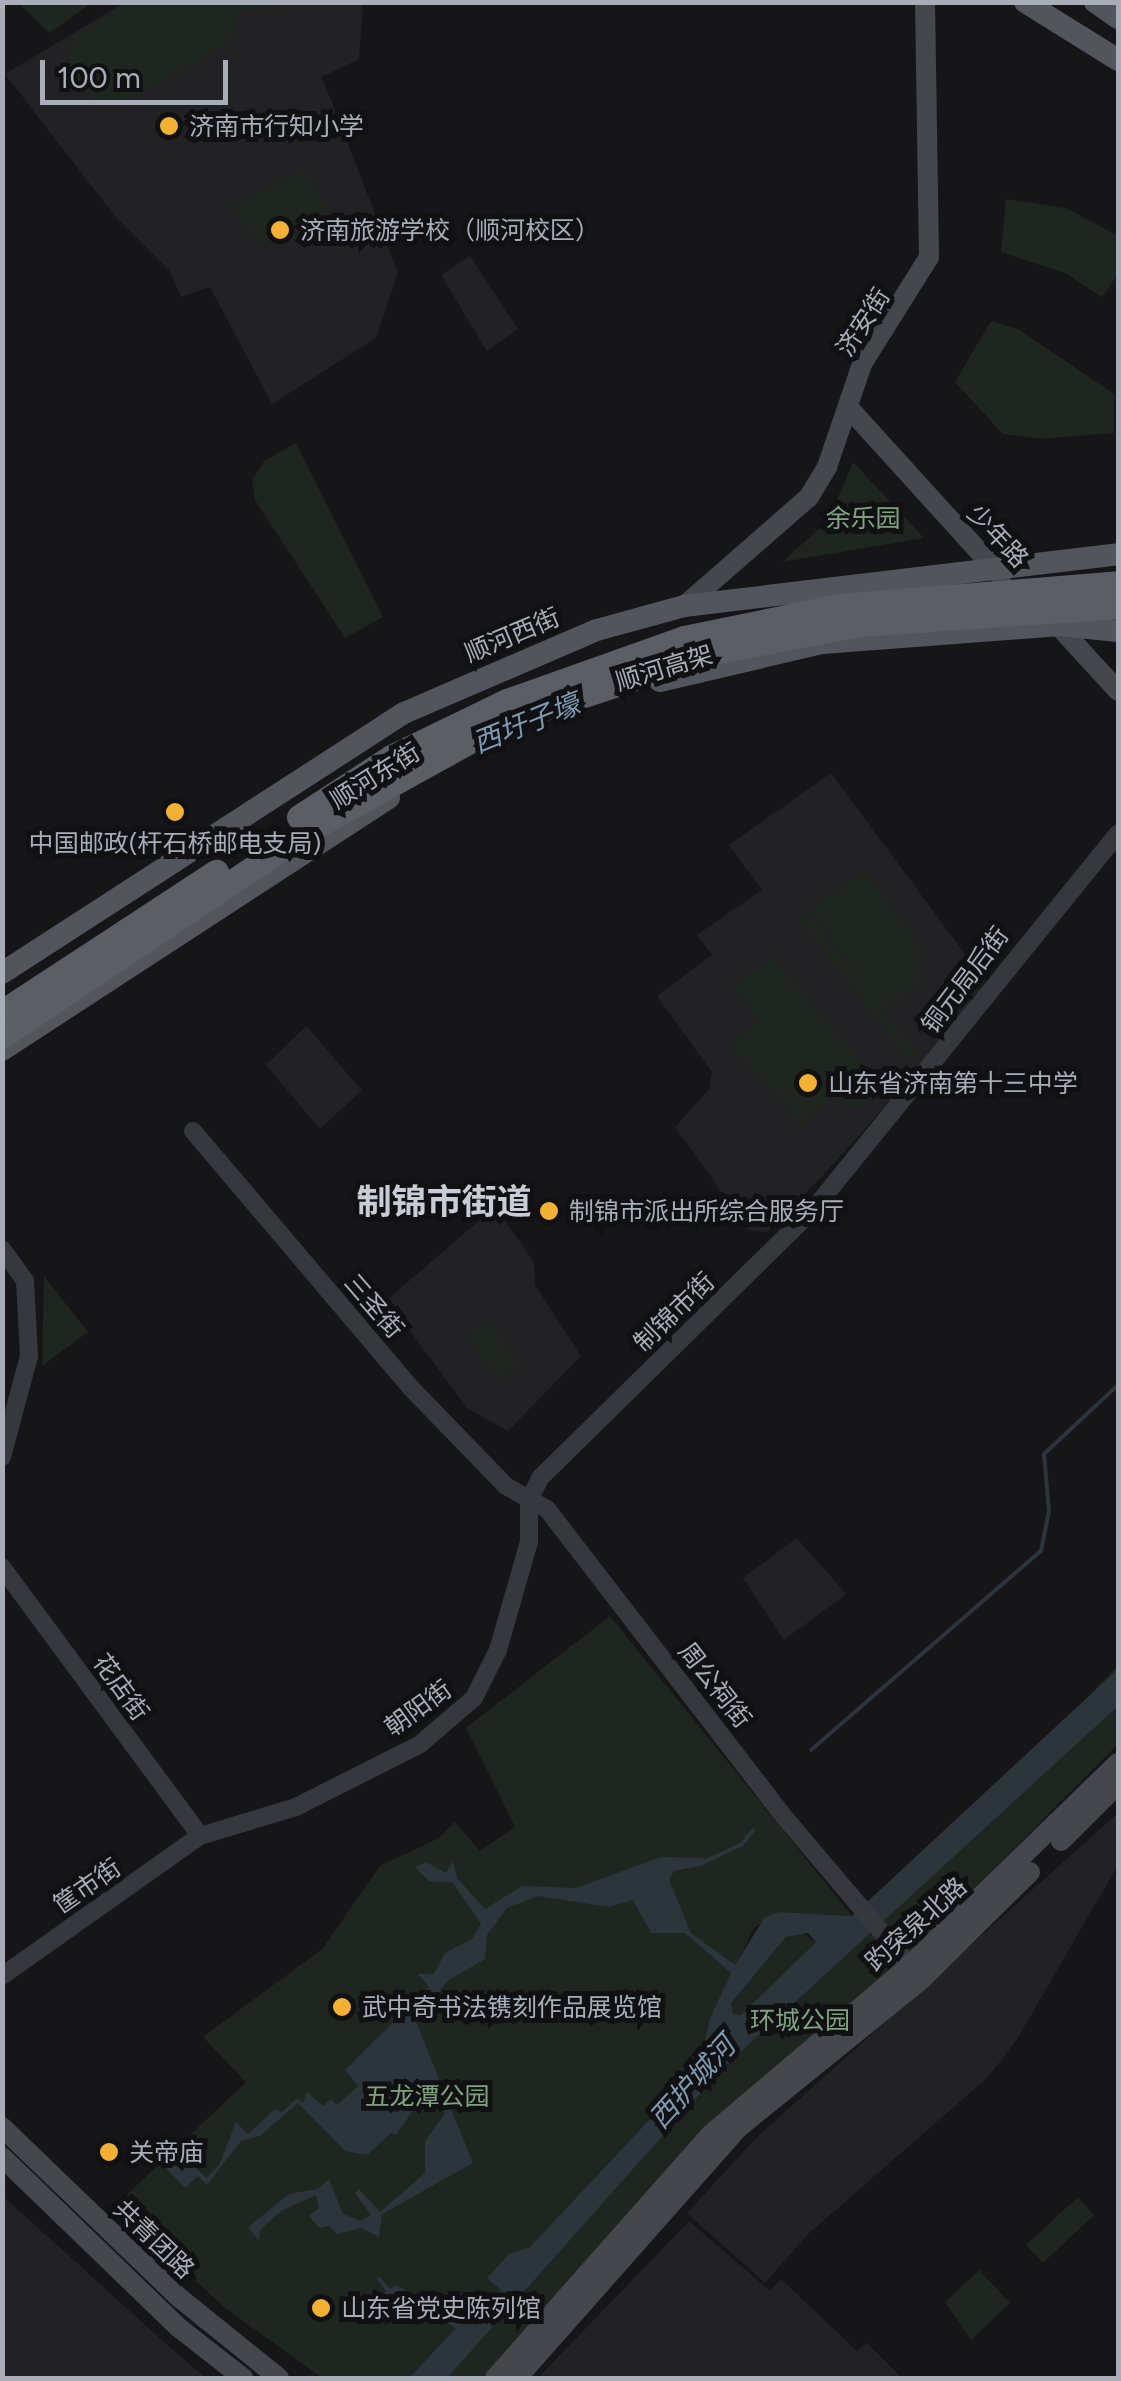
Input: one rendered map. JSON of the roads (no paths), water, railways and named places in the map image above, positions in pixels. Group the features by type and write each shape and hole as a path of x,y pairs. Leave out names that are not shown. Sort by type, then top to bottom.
{"highway":[{"path":"1009,599 1118,575"},
{"name":"顺河高架","path":"2,1036 314,827 506,720 714,652 860,624 1118,583"},
{"path":"1009,599 1118,621"},
{"name":"顺河高架","path":"2,1012 391,757 507,701 684,638 840,606 1009,599 1118,606"}],"main road":[{"name":"济安街","path":"684,606 809,497 828,467 862,364 917,283 932,244 925,2"},
{"path":"1025,2 1118,60"},
{"path":"1094,2 1118,18"},
{"name":"少年路","path":"848,407 990,565 1009,599 1053,620 1118,691"},
{"name":"顺河西街","path":"2,973 404,713 524,658 684,606 990,565 1118,554"},
{"name":"顺河东街","path":"2,1050 375,807 522,726 660,681 822,644 1053,620 1118,631"},
{"name":"趵突泉北路","path":"495,2378 710,2134 911,1967 1118,1764"},
{"name":"趵突泉北路","path":"516,2378 737,2128 1118,1784"},
{"name":"共青团路","path":"2,2127 181,2299 278,2378"},
{"name":"共青团路","path":"2,2157 178,2327 243,2378"}],"street":[{"name":"铜元局后街","path":"855,1161 1118,834"},
{"name":"三圣街","path":"194,1131 411,1388 506,1486 529,1500"},
{"name":"制锦市街","path":"529,1500 540,1478 813,1210 855,1161"},
{"path":"2,1249 25,1281 29,1356 2,1457"},
{"name":"朝阳街","path":"200,1836 296,1807 418,1744 474,1698 498,1650 529,1542 529,1500"},
{"name":"周公祠街","path":"529,1500 548,1509 857,1906 911,1967"},
{"name":"花店街","path":"2,1567 200,1836"},
{"name":"筐市街","path":"2,1976 200,1836"}],"water":[{"name":"西护城河","path":"1118,1669 1118,1706 722,2069 447,2378 409,2378 456,2328 425,2312 399,2318 377,2298 395,2285 449,2313 488,2304 501,2290 487,2278 509,2254 530,2247 699,2067 710,2018 731,1973 685,1933 651,1933 633,1900 609,1907 538,1896 507,1908 487,1935 485,1959 449,1980 415,2019 473,2163 382,2214 379,2237 361,2228 337,2234 329,2226 319,2228 309,2216 319,2208 316,2195 281,2211 261,2229 258,2240 248,2227 289,2194 318,2189 329,2179 343,2214 361,2221 371,2215 355,2193 359,2189 380,2212 425,2173 425,2141 445,2114 437,2098 416,2106 396,2135 391,2133 367,2155 345,2151 298,2103 260,2136 241,2141 207,2185 198,2176 185,2188 165,2167 180,2152 206,2178 219,2165 236,2122 248,2134 275,2109 282,2112 297,2098 303,2103 307,2092 323,2106 331,2099 337,2105 358,2086 345,2070 429,1987 418,1974 434,1974 445,1953 472,1939 481,1924 453,1883 429,1881 415,1867 426,1862 446,1873 453,1861 457,1878 485,1909 522,1886 576,1888 661,1857 705,1858 705,1865 674,1871 669,1880 691,1933 735,1965 765,1917 780,1912 852,1916","holes":["808,1933 816,1942 741,2015 733,2014 731,2003 786,1937"]}],"waterway":[{"path":"811,1750 1041,1551 1049,1511 1044,1454 1118,1385"},
{"path":"706,1861 741,1845 753,1830"},
{"path":"379,2279 388,2290"},
{"path":"427,2305 435,2298"}],"place":[{"name":"济南市行知小学","path":"169,126"},
{"name":"济南旅游学校（顺河校区）","path":"280,230"},
{"name":"中国邮政(杆石桥邮电支局)","path":"175,812"},
{"name":"山东省济南第十三中学","path":"808,1083"},
{"name":"制锦市派出所综合服务厅","path":"549,1211"},
{"name":"武中奇书法镌刻作品展览馆","path":"342,2007"},
{"name":"关帝庙","path":"109,2152"},
{"name":"山东省党史陈列馆","path":"321,2308"}],"district":[{"name":"制锦市街道","path":"444,1202"}],"park label":[{"name":"余乐园","path":"863,518"},
{"name":"环城公园","path":"800,2020"},
{"name":"五龙潭公园","path":"427,2096"}],"water label":[{"name":"西圩子壕","path":"526,723"}]}
